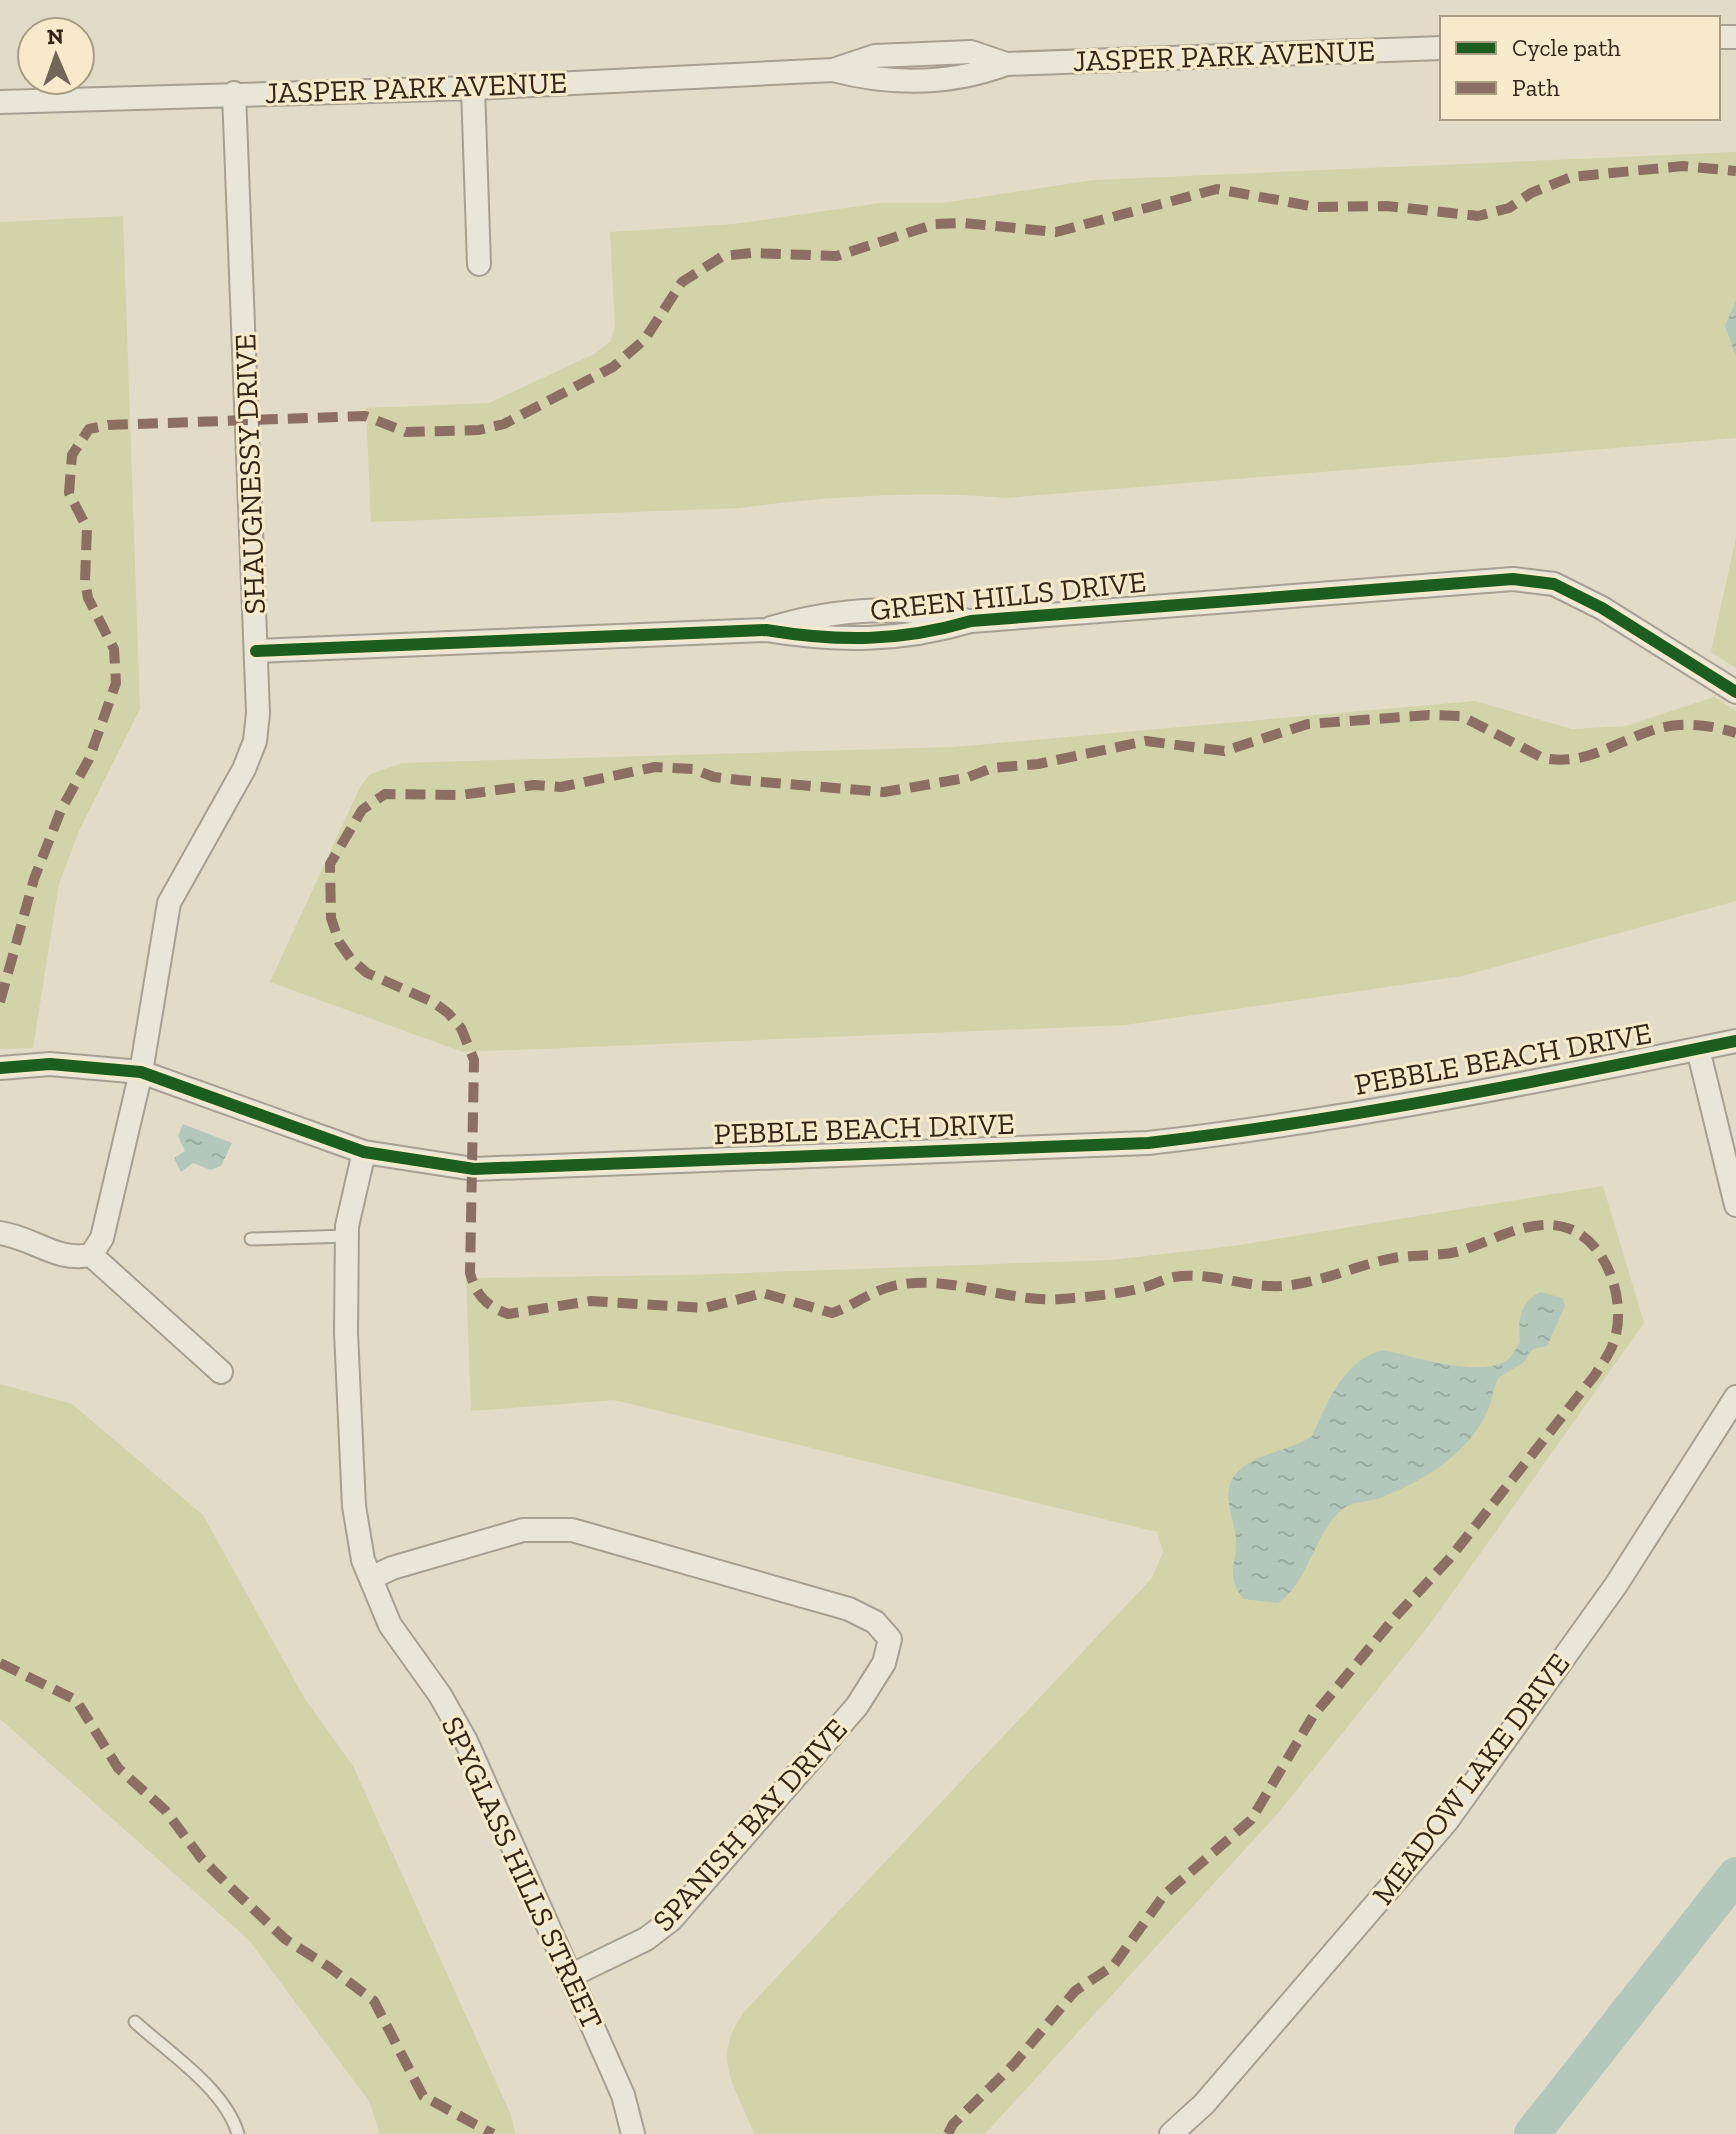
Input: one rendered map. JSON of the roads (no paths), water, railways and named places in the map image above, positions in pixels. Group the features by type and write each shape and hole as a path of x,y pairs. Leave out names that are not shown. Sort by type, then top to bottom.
{"street":[{"name":"JASPER PARK AVENUE","path":"0,102 473,88 833,70 878,82 972,77 1006,64 1440,48"},
{"path":"473,88 479,264"},
{"name":"SHAUGNESSY DRIVE","path":"91,1255 102,1238 112,1180 141,1072 169,903 244,769 255,741 258,713 256,651 234,93"},
{"name":"GREEN HILLS DRIVE","path":"256,651 766,630 838,639 923,635 971,621 1513,579 1554,584 1602,608 1736,692"},
{"name":"PEBBLE BEACH DRIVE","path":"0,1068 50,1064 141,1072 364,1152 474,1169 1148,1143 1243,1132 1522,1085 1736,1041"},
{"path":"1698,1049 1736,1205"},
{"name":"SPYGLASS HILLS STREET","path":"364,1152 347,1236 346,1333 354,1506 363,1560 390,1625 440,1695 466,1741 623,2095 633,2134"},
{"path":"0,1233 70,1259 91,1255 221,1372"},
{"name":"MEADOW LAKE DRIVE","path":"1171,2134 1204,2104 1447,1821 1616,1585 1736,1397"},
{"name":"SPANISH BAY DRIVE","path":"371,1578 392,1568 523,1530 572,1530 849,1609 875,1622 890,1639 884,1663 857,1706 671,1920 646,1939 570,1976"}],"lane":[{"path":"251,1239 347,1236"},
{"path":"135,2022 206,2087 233,2117 238,2134"}],"water":[{"path":"1736,300 1736,356 1725,326"},
{"path":"183,1124 232,1143 221,1166 211,1170 193,1163 181,1172 174,1158 185,1151 178,1136"},
{"path":"1541,1292 1562,1298 1565,1306 1547,1346 1533,1349 1523,1363 1499,1377 1487,1412 1469,1440 1444,1463 1415,1482 1379,1498 1349,1505 1339,1512 1323,1534 1297,1584 1278,1603 1243,1599 1234,1583 1236,1539 1228,1495 1234,1477 1242,1468 1312,1436 1338,1384 1369,1355 1383,1350 1444,1364 1478,1367 1507,1361 1520,1342 1519,1327 1524,1307"}],"waterway":[{"path":"1532,2134 1736,1875"}]}
